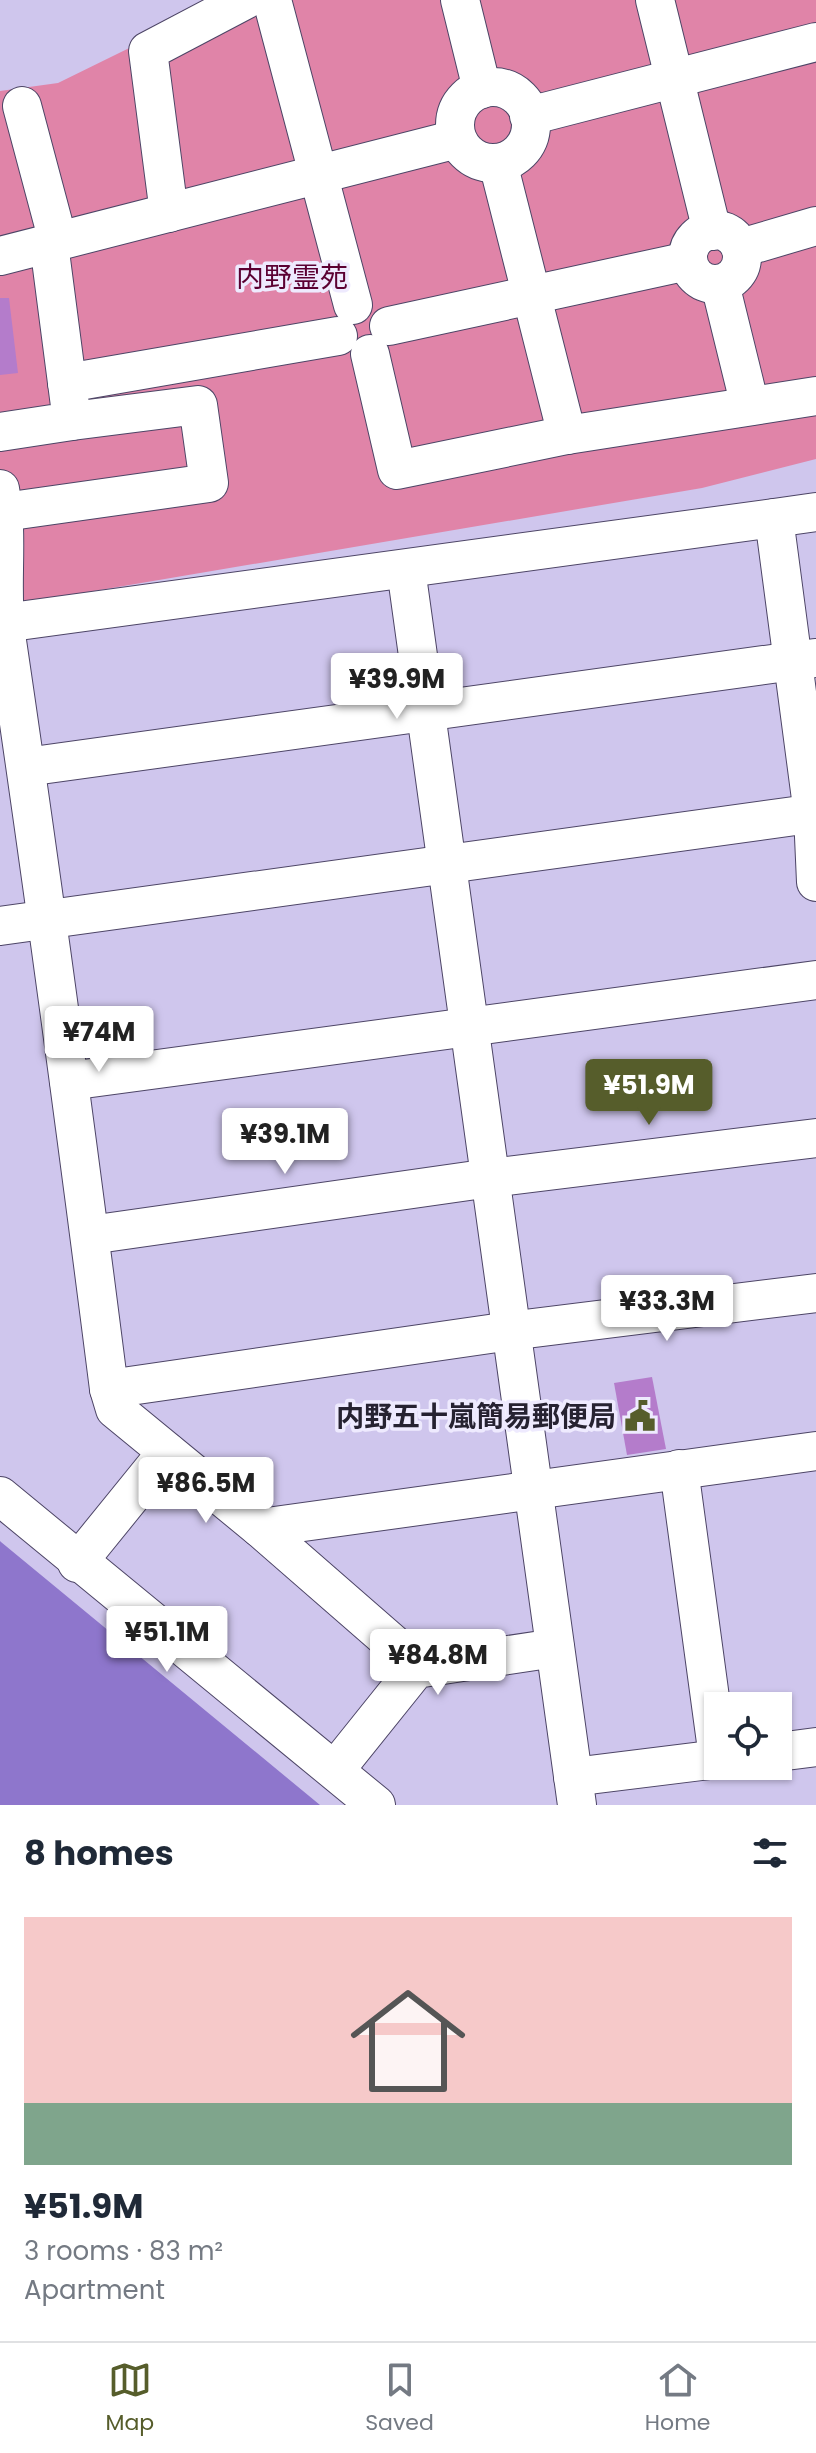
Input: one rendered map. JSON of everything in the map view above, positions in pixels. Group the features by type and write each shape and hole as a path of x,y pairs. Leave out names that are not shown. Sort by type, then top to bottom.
{"street":[{"path":"169,213 148,51 245,0"},
{"path":"272,0 397,470 567,435 816,396"},
{"path":"460,0 482,89"},
{"path":"655,0 672,78 726,240 742,263 738,273 720,284 699,279 688,261 694,241 726,240 816,226"},
{"path":"529,116 816,42"},
{"path":"502,88 514,94 524,103 529,116 527,142 520,152 498,163 474,158 457,139 457,111 464,99 482,89 502,88"},
{"path":"22,106 54,243 72,421"},
{"path":"0,256 457,139"},
{"path":"498,163 567,435"},
{"path":"67,383 532,297 688,261"},
{"path":"720,284 750,406"},
{"path":"0,432 198,405 209,483 2,501 4,623 48,920 109,1389 115,1409 260,1528 408,1657 416,1669"},
{"path":"4,623 816,512"},
{"path":"774,518 804,659 816,882"},
{"path":"406,569 575,1791 704,1761"},
{"path":"26,767 804,659"},
{"path":"0,926 814,814"},
{"path":"69,1081 816,980"},
{"path":"90,1235 490,1178 816,1138"},
{"path":"109,1389 510,1331 816,1293"},
{"path":"260,1528 816,1451"},
{"path":"77,1563 167,1452"},
{"path":"679,1469 709,1692"},
{"path":"0,1496 77,1563 376,1805"},
{"path":"335,1770 416,1669 555,1648"},
{"path":"792,1750 816,1747"}],"green space":[{"name":"内野霊苑","path":"227,0 816,0 816,459 702,488 0,607 0,91 58,83"}],"shaded area":[{"path":"1,1542 320,1805 0,1805"}],"building":[{"path":"0,298 9,298 18,373 0,375"},
{"path":"652,1377 666,1449 627,1455 614,1383"}],"place":[{"name":"内野五十嵐簡易郵便局","path":"640,1416"}]}
